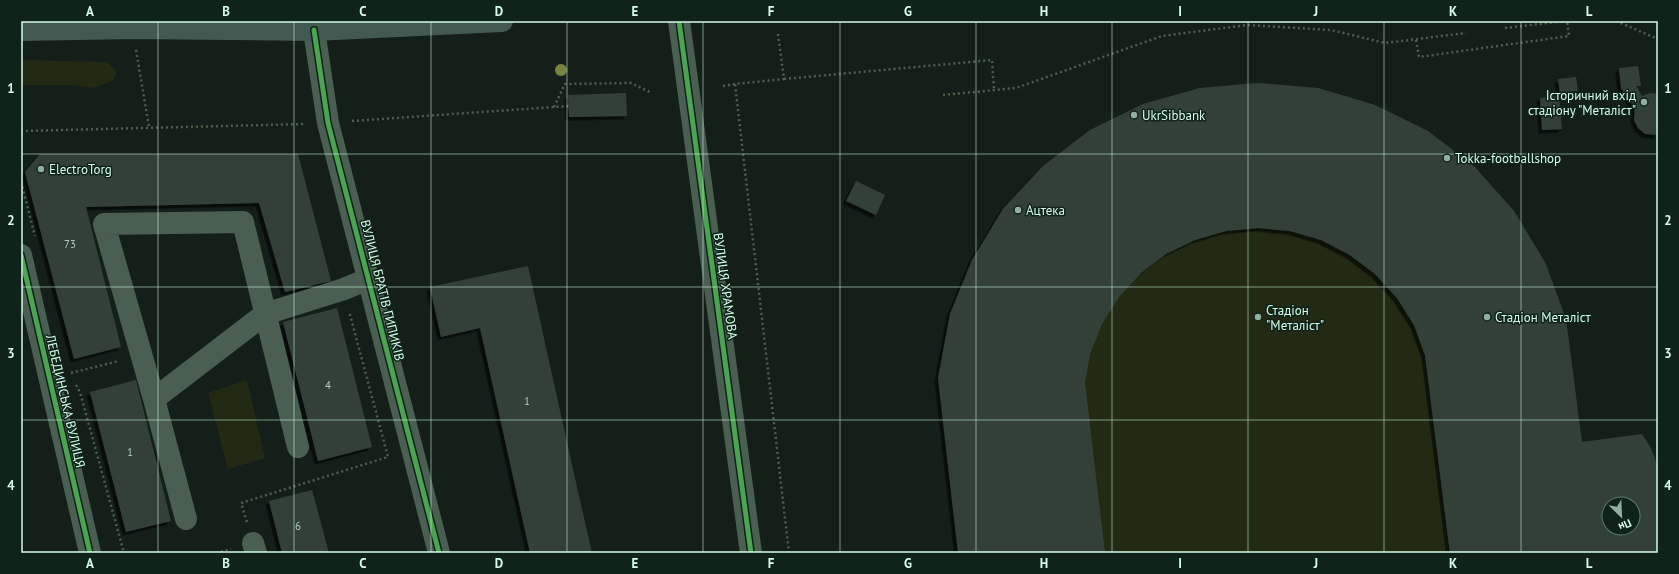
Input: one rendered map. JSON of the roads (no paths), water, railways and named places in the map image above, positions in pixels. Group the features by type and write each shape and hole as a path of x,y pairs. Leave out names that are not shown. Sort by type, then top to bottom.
{"main road":[{"path":"21,30 103,25 133,28 314,30 502,21"}],"street":[{"name":"ВУЛИЦЯ ХРАМОВА","path":"679,21 751,553"},
{"name":"ВУЛИЦЯ БРАТІВ ГИПИКІВ","path":"314,30 328,123 438,553"},
{"path":"186,518 104,224 243,222 298,447"},
{"name":"ЛЕБЕДИНСЬКА ВУЛИЦЯ","path":"21,255 90,553"},
{"path":"154,399 265,314 344,289 368,278"}],"place":[{"name":"Історичний вхід стадіону \"Металіст\"","path":"1644,102"},
{"name":"UkrSibbank","path":"1134,115"},
{"name":"Tokka-footballshop","path":"1447,158"},
{"name":"ElectroTorg","path":"41,169"},
{"name":"Ацтека","path":"1018,210"},
{"name":"Стадіон \"Металіст\"","path":"1258,317"},
{"name":"Стадіон Металіст","path":"1487,317"}]}
